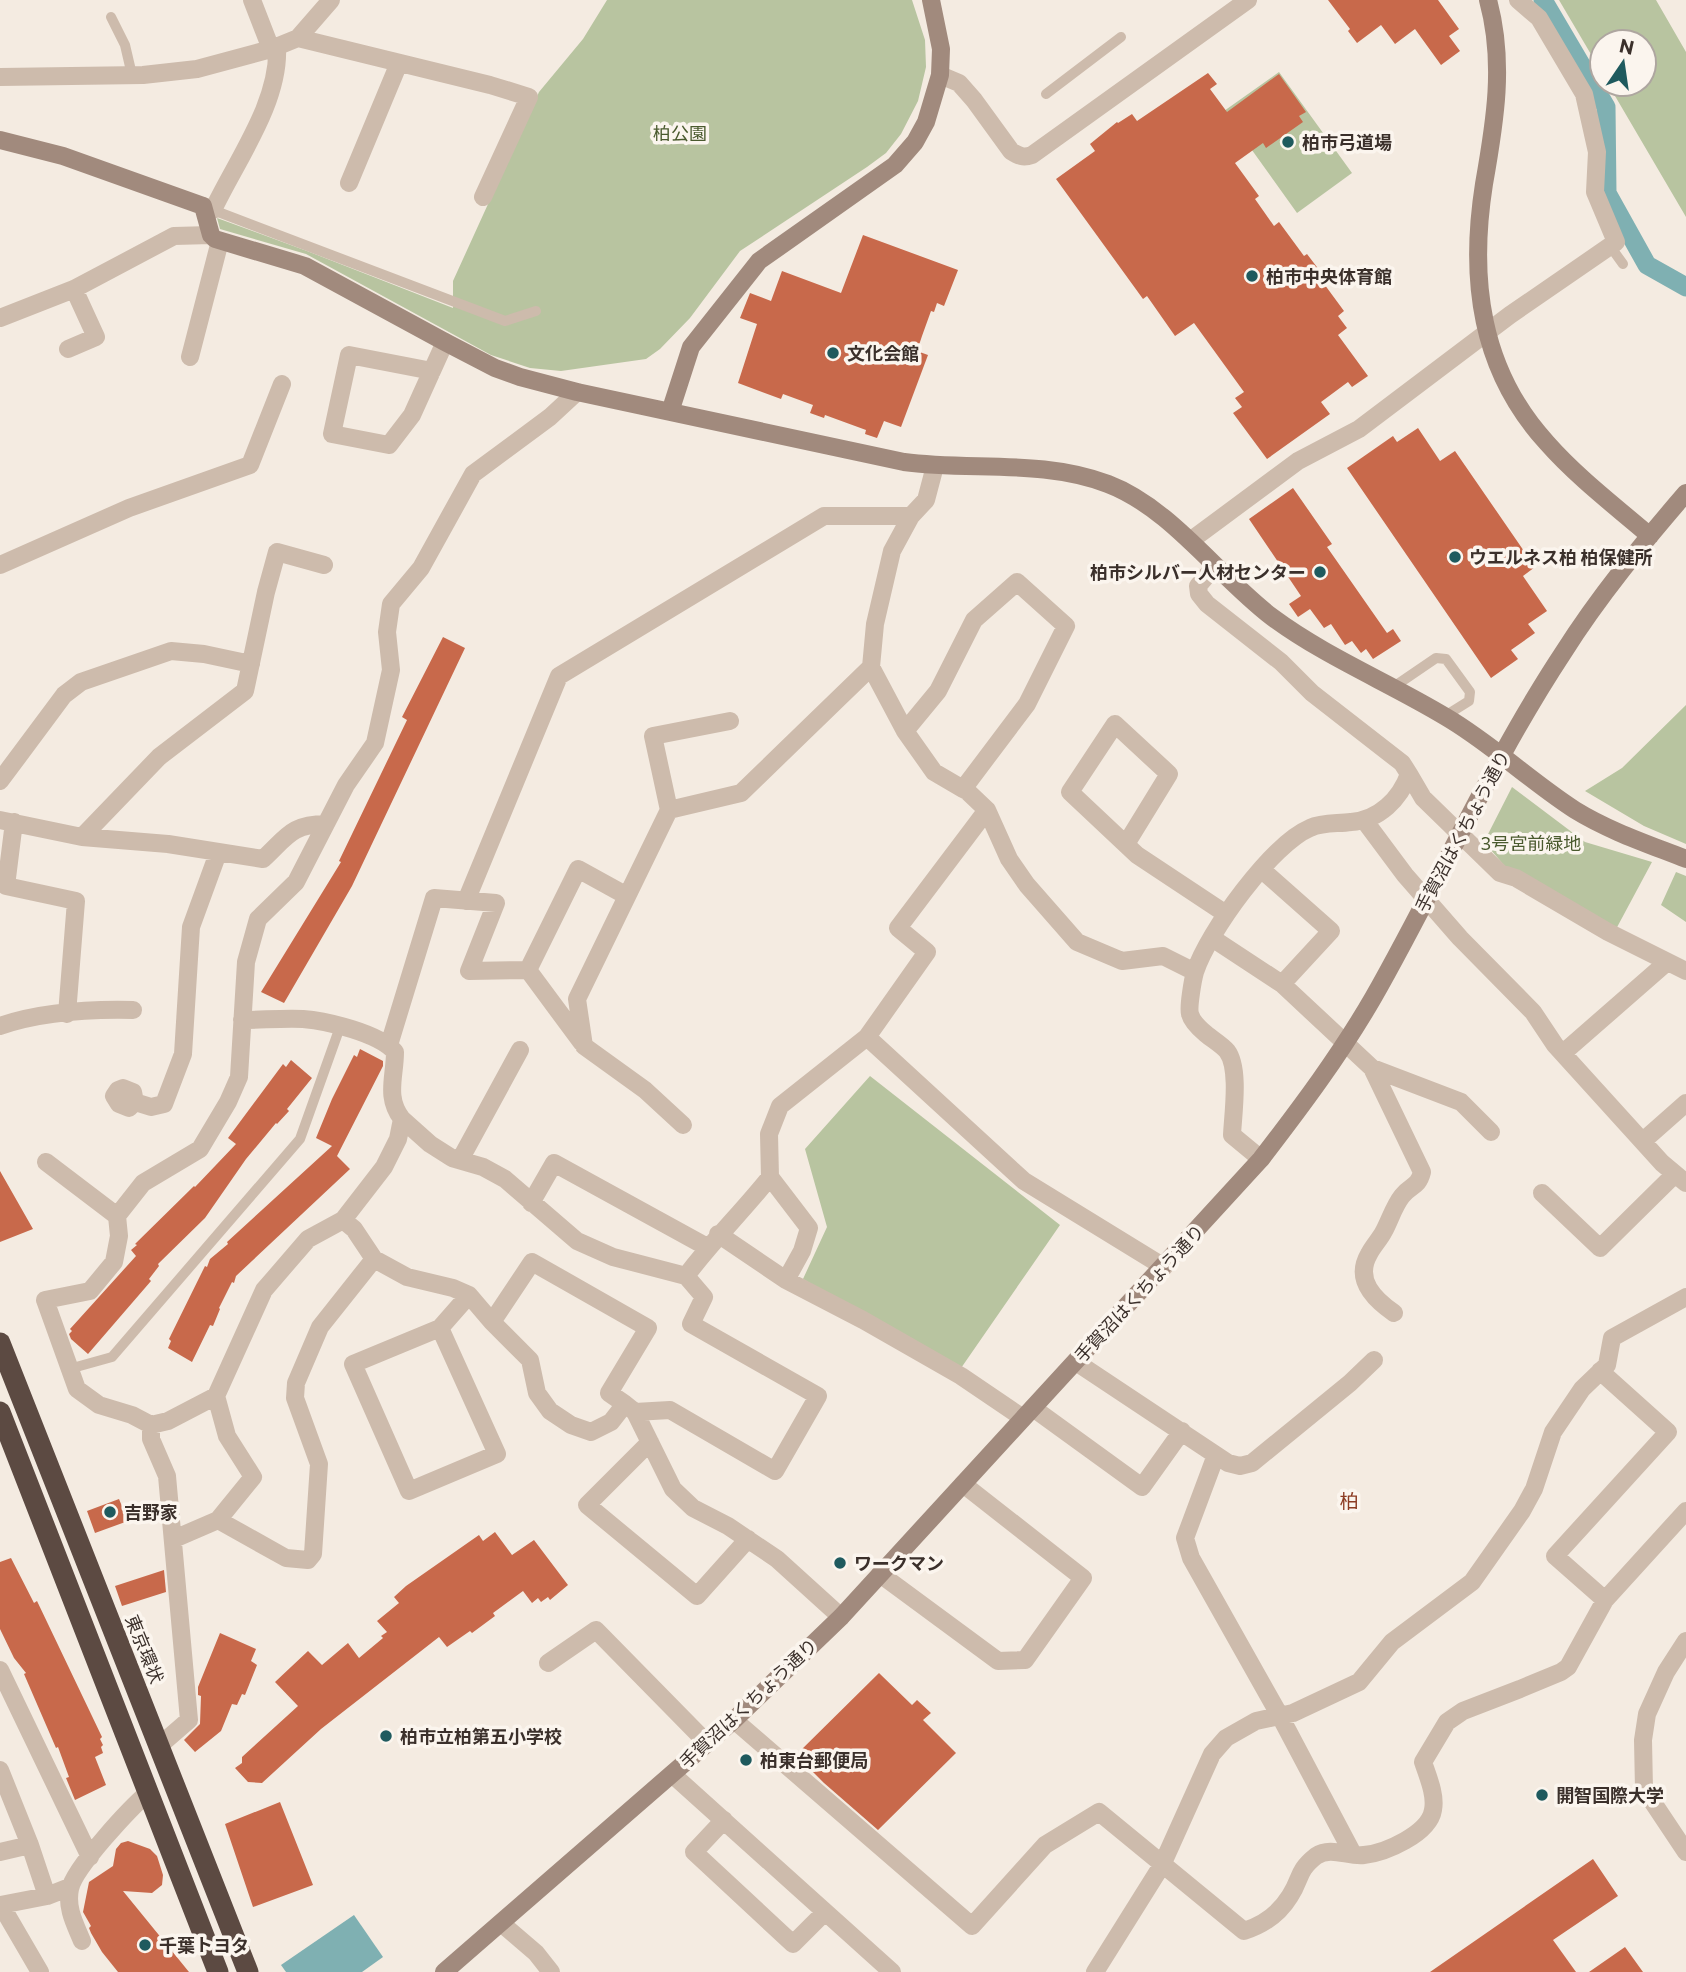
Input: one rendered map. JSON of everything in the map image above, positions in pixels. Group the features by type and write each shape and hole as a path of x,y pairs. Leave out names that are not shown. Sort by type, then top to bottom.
{"highway":[{"name":"東京環状","path":"0,1343 247,1972"},
{"path":"0,1412 218,1972"}],"street":[{"path":"190,358 215,238 208,208 243,155 269,96 278,60 252,0"},
{"path":"0,77 132,75 197,69 274,48 298,38 331,0"},
{"path":"670,412 691,347 759,261 900,160 915,142 926,122 940,75 940,42 930,0"},
{"path":"940,75 959,83 1011,151 1026,157 1248,0"},
{"path":"1190,541 1298,461 1359,429 1510,315 1615,242 1595,192 1597,152 1584,94 1539,18 1518,0"},
{"path":"1492,1 1498,55 1498,93 1479,228 1478,277 1485,326 1502,379 1537,432 1565,463 1650,536"},
{"path":"298,38 529,97 483,197"},
{"path":"349,183 398,63"},
{"path":"0,140 63,156 208,208"},
{"path":"0,318 74,289 174,236 215,238 305,266 506,373 577,392 857,453 935,466 1026,468 1093,478 1135,498 1190,541 1251,600 1300,637 1473,733 1576,811 1611,829 1686,859"},
{"path":"68,349 96,337 74,289"},
{"path":"432,371 349,355 332,434 389,445 412,415 432,371 445,342"},
{"path":"0,565 129,508 250,465 282,384"},
{"path":"117,1216 144,1183 200,1149 239,1077 246,962 258,919 296,882 345,785 375,743 391,670 387,632 391,604 421,568 473,474 550,417 577,392"},
{"path":"935,466 926,500 911,516 892,551 874,624 871,667 905,731 934,772 963,789 987,810 1009,859 1027,886 1077,942 1122,961 1163,956 1195,972"},
{"name":"手賀沼はくちょう通り","path":"444,1972 734,1720 841,1617 1261,1159 1334,1059 1372,999 1512,737 1563,652 1650,536 1686,493"},
{"path":"466,901 559,676 824,516 911,516"},
{"path":"82,837 159,757 245,691 278,552 324,565"},
{"path":"1214,567 1198,586 1199,594 1207,604 1281,662 1312,693 1402,763 1423,798 1500,873 1516,878 1608,932 1686,971"},
{"path":"905,731 938,691 974,620 1017,582 1066,626 1027,704 963,789"},
{"path":"0,781 64,695 81,682 171,650 251,664"},
{"path":"668,810 741,793 871,667"},
{"path":"584,1046 577,999 668,810 653,736 730,721"},
{"path":"1126,844 1169,774 1115,724 1070,792 1137,855 1226,914"},
{"path":"1261,1159 1232,1135 1234,1073 1228,1052 1199,1028 1190,1013 1195,972 1226,914 1293,837 1323,824 1364,820 1394,803 1404,790 1409,774"},
{"path":"786,1280 802,1251 809,1228 770,1177 769,1134 780,1106 867,1037 927,952 898,928 987,810"},
{"path":"1364,820 1405,875 1460,938 1533,1012 1563,1053 1662,1163 1681,1179 1600,1248 1542,1194"},
{"path":"67,1014 76,901 6,886 7,821 82,837 168,844 263,859 297,827 326,824"},
{"path":"135,1102 151,1107 164,1104 183,1054 191,927 218,853"},
{"path":"528,970 578,869 627,896"},
{"path":"1262,870 1331,931 1282,984"},
{"path":"389,1045 434,898 496,904 469,971 528,970"},
{"path":"1212,938 1282,984 1371,1068 1422,1172 1420,1182 1402,1196 1384,1232 1367,1256 1363,1273 1367,1287 1376,1300 1394,1314"},
{"path":"1563,1053 1666,962"},
{"path":"528,970 584,1046 645,1090 683,1125"},
{"path":"0,1026 23,1018 112,1009 133,1010"},
{"path":"242,1020 303,1019 340,1027 389,1045 395,1052 391,1099 393,1108 430,1144 452,1158 483,1167 505,1179 577,1241 613,1257 686,1276 705,1297 691,1324 818,1396 775,1471 670,1410 630,1408 592,1432 571,1425 551,1411 537,1393 530,1360 492,1322 469,1294 407,1277 374,1259 365,1241 342,1220"},
{"path":"867,1037 1024,1181 1164,1267"},
{"path":"460,1160 520,1050"},
{"path":"1371,1068 1461,1102 1491,1132"},
{"path":"1643,1141 1686,1103"},
{"path":"46,1162 117,1216 120,1236 114,1262 90,1291 45,1300 77,1389 99,1405 132,1415 151,1425 168,1421 216,1396 264,1290 308,1239 342,1220 384,1167 398,1139 402,1119"},
{"path":"531,1203 554,1163 713,1241 928,1357 1028,1413 1142,1488 1182,1431"},
{"path":"686,1276 770,1177"},
{"path":"218,1520 286,1558 308,1560 313,1554 319,1464 295,1398 296,1383 320,1327 374,1259"},
{"path":"492,1322 532,1262 648,1328 609,1393 630,1408 673,1489 694,1508 728,1526 777,1559 841,1617"},
{"path":"440,1328 497,1454 409,1491 353,1364 440,1328 469,1294"},
{"path":"1096,1972 1162,1865 1212,1754 1226,1738 1256,1721 1293,1713 1359,1682 1392,1642 1472,1582 1522,1511 1534,1489 1553,1432 1582,1389 1606,1365 1612,1338 1686,1297"},
{"path":"1076,1362 1228,1464 1240,1466 1252,1462 1350,1383 1374,1360"},
{"path":"1600,1371 1668,1432 1555,1556 1605,1600"},
{"path":"174,1539 218,1520 253,1477 227,1436 216,1396"},
{"path":"151,1425 151,1439 167,1476 189,1720 159,1746"},
{"path":"650,1442 587,1505 697,1596 748,1539"},
{"path":"1216,1455 1185,1538 1191,1558 1280,1716 1353,1854"},
{"path":"880,1574 998,1661 1025,1660 1083,1578 963,1484"},
{"path":"734,1720 972,1926 1045,1845 1099,1812 1244,1931 1263,1926 1290,1896 1303,1867 1320,1853 1333,1851 1362,1856 1386,1850 1412,1836 1429,1820 1433,1810 1433,1796 1423,1762 1447,1722 1463,1711 1568,1667 1605,1600 1686,1511"},
{"path":"548,1663 596,1630 707,1743"},
{"path":"1683,1841 1664,1821 1644,1789 1643,1740 1647,1714 1666,1672 1686,1641"},
{"path":"0,1670 90,1857"},
{"path":"0,1770 47,1896"},
{"path":"672,1774 891,1972"},
{"path":"40,1972 5,1925 1,1905 47,1896 70,1886 129,1809 149,1792"},
{"path":"724,1820 694,1852 793,1944 825,1912"},
{"path":"0,1852 30,1845"},
{"path":"70,1886 69,1909 82,1941"},
{"path":"501,1923 536,1953 551,1972"}],"lane":[{"path":"111,17 125,45 132,75"},
{"path":"1046,94 1121,37"},
{"path":"208,208 505,321 536,312"},
{"path":"1610,246 1623,264"},
{"path":"1392,688 1436,657 1446,659 1470,692 1470,697 1469,701 1445,716"},
{"path":"69,1368 112,1357 300,1139 340,1027"}],"green space":[{"name":"柏公園","path":"607,0 912,0 925,40 926,67 918,101 901,134 886,153 740,251 690,318 660,349 646,359 561,371 530,368 491,355 306,254 220,229 217,218 453,308 453,281 539,92 583,39"},
{"path":"1559,0 1656,0 1686,52 1686,217 1616,98 1658,98 1658,28 1588,28 1588,49"},
{"name":"柏市弓道場","path":"1279,72 1352,173 1297,213 1224,111"},
{"path":"1686,705 1686,844 1644,826 1585,791 1622,768"},
{"name":"3号宮前緑地","path":"1512,787 1585,842 1652,862 1615,931 1509,871 1484,842"},
{"path":"1676,872 1686,876 1686,922 1661,905"},
{"path":"870,1076 1060,1225 959,1371 803,1279 827,1227 805,1149"}],"water":[{"path":"354,1915 383,1957 362,1972 286,1972 281,1965"}],"building":[{"path":"1328,0 1438,0 1459,29 1449,36 1460,51 1441,65 1415,29 1395,44 1381,25 1357,43"},
{"name":"柏市中央体育館","path":"1208,73 1217,84 1210,89 1227,112 1279,74 1306,112 1299,116 1303,122 1266,148 1263,143 1235,163 1259,196 1255,199 1274,226 1279,222 1304,256 1307,254 1323,275 1319,277 1344,311 1338,316 1347,328 1338,335 1368,376 1352,387 1348,382 1321,402 1330,414 1267,459 1233,413 1242,407 1235,398 1244,392 1194,323 1175,336 1147,296 1143,299 1056,179 1095,151 1090,144 1117,122 1132,114 1137,121"},
{"path":"863,235 958,270 944,306 937,303 934,312 931,311 917,351 928,355 901,427 884,421 877,438 865,434 866,430 825,415 824,418 810,413 813,405 783,394 781,399 738,383 757,324 740,318 750,293 771,301 782,271 841,293"},
{"path":"1418,428 1440,461 1455,451 1535,567 1523,576 1547,611 1528,624 1535,633 1511,650 1518,659 1491,678 1347,468 1393,436 1397,442"},
{"name":"柏市シルバー人材センター","path":"1293,488 1332,544 1327,547 1387,633 1393,629 1401,641 1373,659 1366,649 1361,653 1352,641 1345,645 1331,624 1324,628 1310,609 1298,617 1289,604 1301,596 1249,519"},
{"path":"443,637 465,648 352,886 284,1003 261,992 341,862 339,861 407,720 402,717"},
{"path":"360,1049 383,1061 383,1066 337,1156 350,1169 236,1276 213,1326 210,1325 192,1362 168,1348 171,1341 169,1339 210,1259 332,1146 316,1138 332,1099 354,1055 357,1057"},
{"path":"291,1060 312,1078 287,1109 289,1111 246,1159 205,1218 158,1264 149,1279 151,1281 88,1354 71,1339 70,1329 136,1256 131,1250 137,1245 135,1244 236,1144 228,1138 283,1064 286,1067"},
{"path":"0,1171 33,1229 0,1242"},
{"path":"119,1499 128,1521 95,1533 87,1511"},
{"path":"495,1532 512,1555 534,1540 568,1585 550,1600 548,1597 541,1602 538,1598 532,1603 523,1591 472,1633 470,1631 447,1647 439,1637 321,1729 262,1783 248,1782 235,1768 242,1763 242,1757 298,1706 275,1682 308,1651 322,1665 348,1643 359,1658 387,1632 377,1621 399,1603 394,1597 479,1535 483,1541"},
{"path":"11,1558 34,1603 37,1601 102,1737 100,1739 103,1753 95,1757 106,1785 75,1800 58,1747 56,1748 24,1674 26,1673 14,1658 0,1629 0,1562"},
{"path":"164,1570 166,1592 122,1606 115,1586"},
{"path":"220,1633 256,1649 251,1661 257,1665 245,1695 242,1694 237,1705 232,1704 221,1731 195,1752 184,1740 200,1724 201,1696 198,1695 198,1687"},
{"path":"879,1673 912,1705 917,1700 931,1713 923,1720 956,1753 878,1830 796,1755"},
{"path":"280,1802 313,1885 253,1907 225,1824"},
{"path":"128,1841 150,1849 157,1856 163,1875 162,1885 152,1893 123,1891 189,1972 118,1972 91,1933 91,1926 83,1912 89,1882 113,1866 116,1849 121,1843"},
{"path":"1593,1859 1618,1896 1553,1940 1576,1972 1430,1972"},
{"path":"1625,1947 1643,1972 1589,1972"}],"waterway":[{"path":"1543,0 1606,107 1607,193 1647,265 1686,287"}],"place":[{"name":"柏市弓道場","path":"1288,142"},
{"name":"柏市中央体育館","path":"1252,276"},
{"name":"文化会館","path":"833,353"},
{"name":"ウエルネス柏 柏保健所","path":"1455,557"},
{"name":"柏市シルバー人材センター","path":"1320,572"},
{"name":"吉野家","path":"110,1512"},
{"name":"ワークマン","path":"840,1563"},
{"name":"柏市立柏第五小学校","path":"386,1736"},
{"name":"柏東台郵便局","path":"746,1760"},
{"name":"開智国際大学","path":"1542,1795"},
{"name":"千葉トヨタ","path":"145,1945"}],"district":[{"name":"柏","path":"1349,1500"}]}
